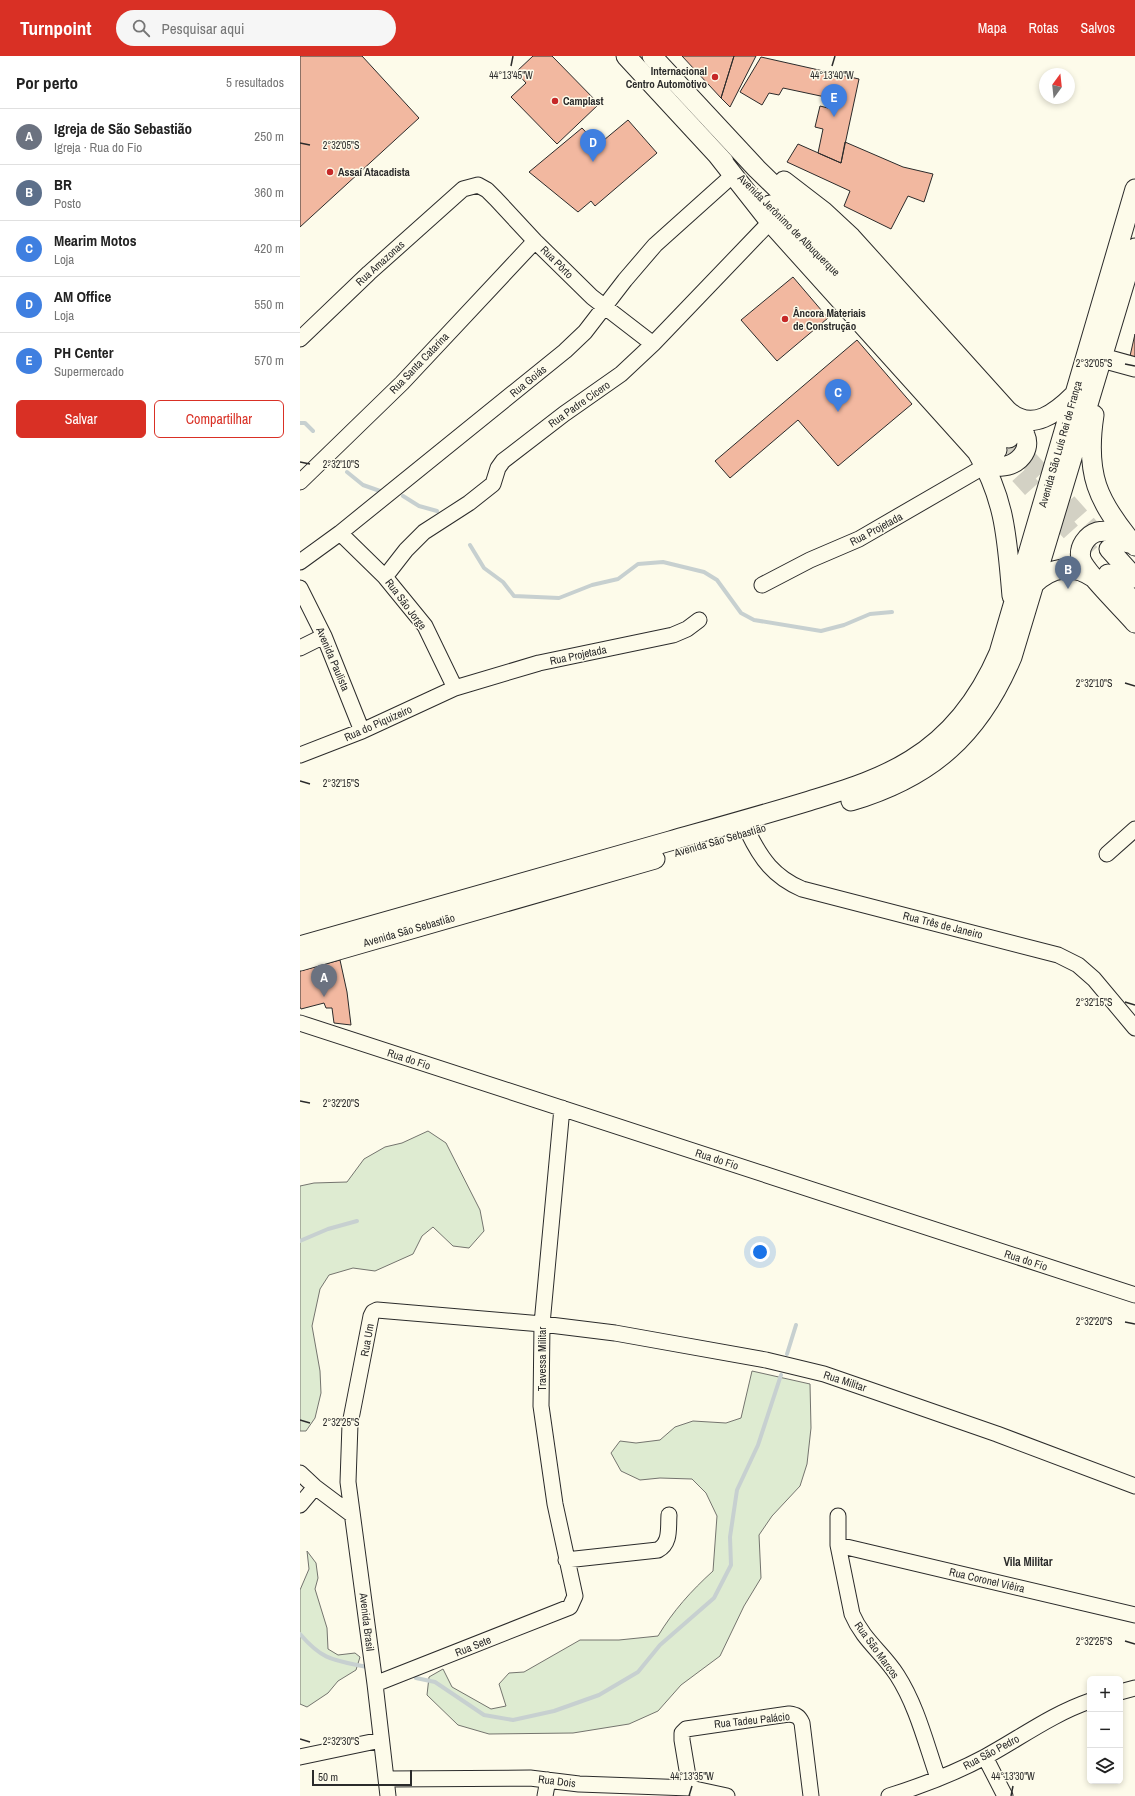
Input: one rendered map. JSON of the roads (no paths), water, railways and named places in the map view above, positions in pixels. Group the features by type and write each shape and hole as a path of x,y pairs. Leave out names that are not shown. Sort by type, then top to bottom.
{"main road":[{"name":"Avenida Jerônimo de Albuquerque","path":"626,56 715,152 814,247 1003,444 827,236 756,169 652,56"},
{"path":"730,141 837,223 1007,410 1026,436 1027,445 1022,456 1011,465 999,466 981,459"},
{"path":"715,152 770,222 981,459 997,494 1003,516 1013,607"},
{"name":"Avenida São Luís Rei de França","path":"1013,607 1135,189"},
{"name":"Avenida São Luís Rei de França","path":"1034,584 1135,248"},
{"path":"1135,367 1102,358 1092,427 1091,447 1092,472 1096,485 1109,513 1135,547"},
{"path":"1007,410 1025,419 1043,419 1058,410 1074,395"},
{"path":"1135,547 1114,533 1101,531 1090,535 1083,544 1080,555 1083,563 1096,580 1135,623"},
{"path":"1135,578 1103,555 1135,603"},
{"path":"1034,584 1047,573 1063,568 1082,570 1096,580"},
{"name":"Avenida São Sebastião","path":"300,961 862,798 907,779 932,764 952,748 970,730 988,706 1001,683 1012,657 1034,584"},
{"name":"Avenida São Sebastião","path":"300,946 741,822 857,786 886,774 933,744 956,724 973,702 988,678 999,654 1013,607"}],"street":[{"name":"Rua Goiás","path":"300,562 340,533 565,351 585,332 625,280 655,245 733,175"},
{"name":"Rua Pôrto","path":"463,190 478,185 487,190 592,297 606,306 653,344"},
{"name":"Rua Amazonas","path":"300,339 369,273 463,190"},
{"name":"Rua Padre Cícero","path":"385,577 406,550 424,532 493,484 498,468 503,461 564,414 621,374 653,344 770,222"},
{"name":"Rua Santa Catarina","path":"300,482 402,383 535,240"},
{"name":"Rua Projetada","path":"762,585 810,560 859,539 981,459"},
{"name":"Rua São Jorge","path":"340,533 385,577 425,626 455,688"},
{"name":"Avenida Paulista","path":"300,588 324,636 362,731"},
{"name":"Rua Projetada","path":"455,688 540,663 673,635 687,629 699,620"},
{"path":"300,648 324,636"},
{"name":"Rua do Piquizeiro","path":"300,756 362,731 455,688"},
{"path":"1107,854 1135,829"},
{"name":"Rua Três de Janeiro","path":"748,832 759,854 766,863 776,874 792,885 802,889 1058,955 1078,965 1094,979 1135,1028"},
{"name":"Rua do Fio","path":"300,1023 1135,1295"},
{"name":"Travessa Militar","path":"562,1108 542,1324 541,1406 554,1504 566,1560 576,1596 570,1607"},
{"name":"Rua Um","path":"351,1514 348,1482 350,1424 373,1312 382,1310 542,1324"},
{"name":"Rua Militar","path":"542,1324 615,1333 766,1360 824,1374 997,1434 1135,1486"},
{"path":"300,1473 315,1487 351,1514"},
{"path":"300,1505 315,1487"},
{"name":"Avenida Brasil","path":"351,1514 359,1554 376,1684 388,1796"},
{"path":"566,1560 658,1550 666,1544 668,1539 669,1515"},
{"name":"Rua São Marcos","path":"838,1516 838,1545 852,1614 856,1624 867,1640 897,1675 915,1710 938,1778"},
{"name":"Rua Coronel Viêira","path":"838,1545 1135,1616"},
{"name":"Rua Sete","path":"376,1684 570,1607"},
{"path":"1123,1691 1135,1688"},
{"name":"Rua São Pedro","path":"889,1796 914,1792 938,1778 985,1757 1072,1707 1087,1702"},
{"name":"Rua Tadeu Palácio","path":"690,1788 682,1740 682,1733 686,1729 795,1714 799,1717 802,1723 811,1796"},
{"path":"300,1757 381,1740"},
{"path":"985,1757 1005,1796"},
{"name":"Rua Dois","path":"386,1779 513,1777 579,1784 690,1788 727,1796"},
{"path":"545,1796 548,1780"}],"waterway":[{"path":"300,423 305,423 313,431"},
{"path":"347,472 363,485 380,491"},
{"path":"403,496 419,506 437,511"},
{"path":"470,545 484,568 503,582 514,596 559,598 592,585 618,579 638,564 663,562 704,572 717,580 741,613 754,620 821,631 844,625 870,614 892,612"},
{"path":"300,1241 328,1229 357,1221"},
{"path":"787,1354 796,1325"},
{"path":"416,1678 435,1682 484,1715 513,1720 554,1711 599,1695 638,1672 660,1645 714,1598 731,1565 730,1537 737,1490 758,1445 781,1375"},
{"path":"300,1634 316,1650 330,1658 337,1661 367,1667"}],"tunnel":[{"path":"1009,438 1109,549"},
{"path":"1000,453 1097,561"}],"place":[{"name":"Internacional Centro Automotivo","path":"715,77"},
{"name":"Camplast","path":"555,101"},
{"name":"PH Center","path":"834,117"},
{"name":"AM Office","path":"593,162"},
{"name":"Assaí Atacadista","path":"330,172"},
{"name":"Âncora Materiais de Construção","path":"785,319"},
{"name":"Mearim Motos","path":"838,412"},
{"name":"BR","path":"1068,589"},
{"name":"Igreja de São Sebastião","path":"324,997"}],"district":[{"name":"Vila Militar","path":"1028,1562"}]}
